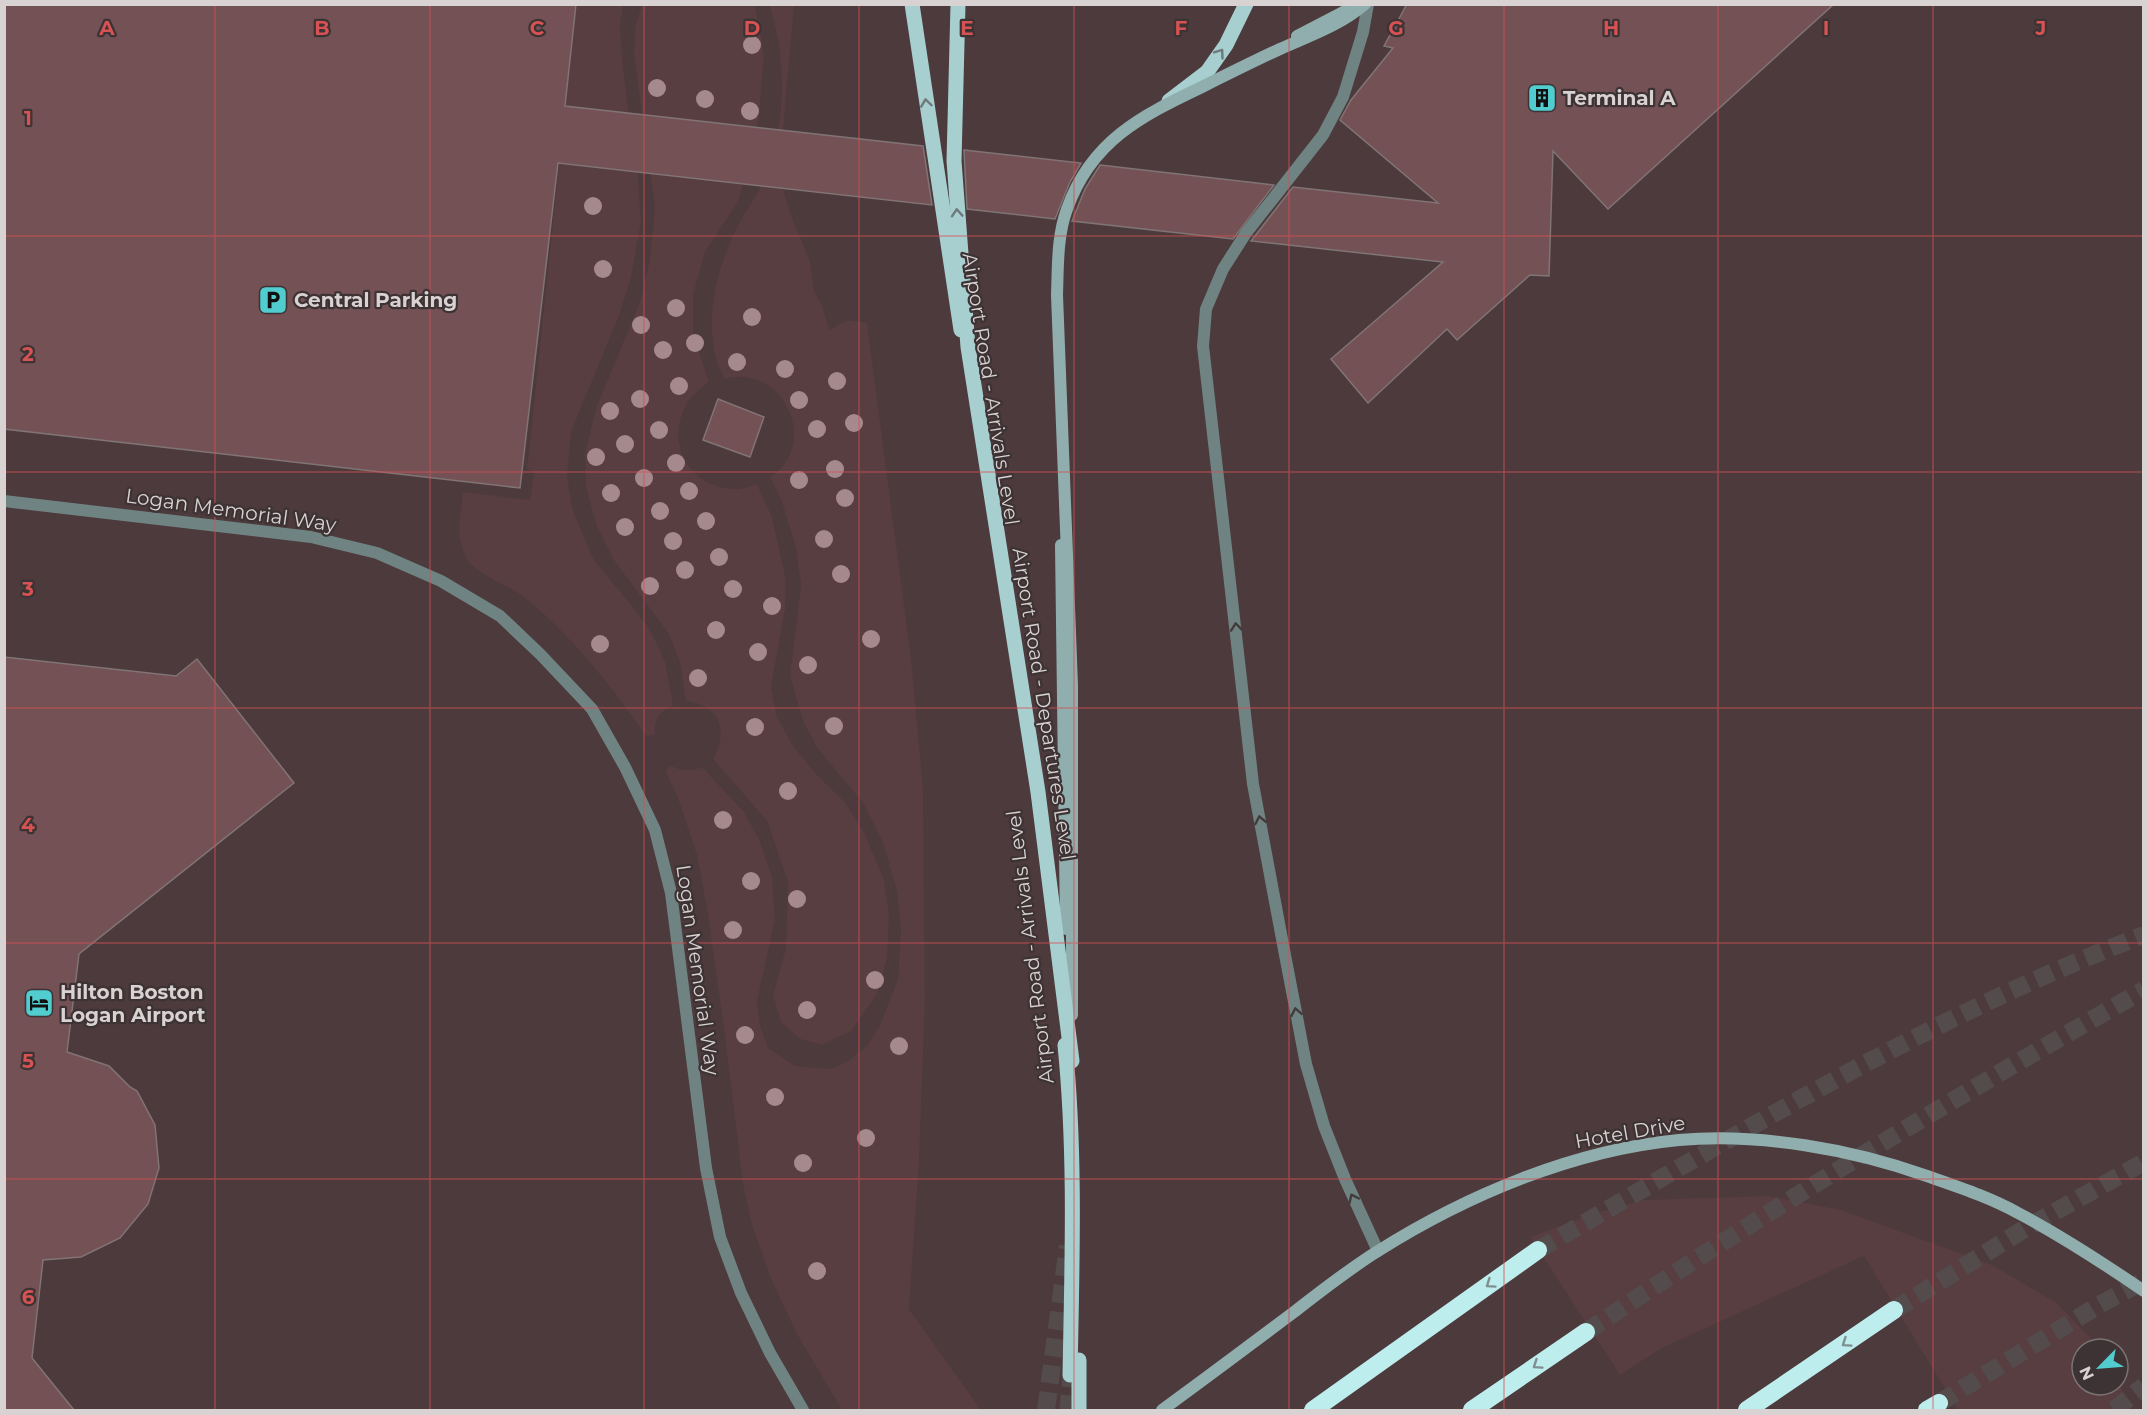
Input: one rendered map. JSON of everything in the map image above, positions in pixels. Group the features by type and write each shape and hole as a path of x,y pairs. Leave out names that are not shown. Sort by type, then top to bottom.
{"highway":[{"path":"1313,1410 1538,1250"},
{"path":"1747,1410 1894,1310"},
{"path":"1472,1410 1586,1332"}],"main road":[{"name":"Airport Road - Arrivals Level","path":"912,4 1046,883 1068,1093 1074,1198 1070,1375"},
{"name":"Airport Road - Departures Level","path":"958,4 954,161 969,347 1038,792 1072,1061 1079,1156 1079,1410"},
{"path":"1068,1093 1058,295 1060,247 1067,210 1083,175 1107,145 1207,72 1226,45 1246,4"},
{"path":"1161,106 1349,9 1352,4"},
{"path":"1072,1061 1072,685 1057,295 1059,248 1067,210 1083,174 1107,144 1132,123 1256,60 1328,28 1367,4"},
{"name":"Hotel Drive","path":"1162,1410 1378,1251 1487,1193 1552,1168 1616,1150 1678,1140 1793,1144 1836,1150 1913,1170 1966,1189 2018,1212 2062,1237 2144,1291"}],"street":[{"path":"1367,4 1363,32 1342,97 1323,135 1246,232 1223,269 1206,309 1203,346 1253,784 1306,1064 1324,1126 1378,1251"},
{"name":"Logan Memorial Way","path":"4,501 311,537 377,553 441,581 500,616 592,709 625,767 655,830 671,893 706,1168 720,1237 741,1293 770,1353 803,1410"}],"shaded area":[{"path":"5,5 2143,5 2143,1410 5,1410"},
{"path":"576,5 623,5 620,26 623,69 638,178 641,221 631,278 620,313 571,432 567,476 573,511 594,560 637,612 653,636 665,661 673,705 659,716 655,734 647,737 605,681 559,628 524,597 471,564 463,551 460,534 463,492 530,500 534,472 527,470"},
{"path":"642,5 755,5 764,54 759,117 738,202 705,252 693,295 693,333 709,382 688,402 680,420 678,435 680,449 686,461 705,481 734,489 757,484 772,517 786,580 785,610 771,687 777,717 793,746 817,775 845,802 864,832 884,880 889,915 887,958 877,994 851,1031 822,1045 800,1039 781,1022 773,995 786,948 788,882 767,821 713,759 720,738 718,721 714,713 707,708 698,703 686,701 680,663 669,634 613,559 597,527 586,488 585,454 596,408 640,302 650,259 655,207 634,56 635,27"},
{"path":"769,5 794,5 779,177 791,215 810,261 814,291 822,305 829,330 847,320 867,323 911,658 923,788 925,1000 919,1161 909,1309 981,1410 842,1410 797,1334 772,1281 752,1225 743,1184 723,1022 697,855 678,798 665,770 671,766 687,770 702,767 744,812 759,839 772,877 775,919 757,1002 760,1025 768,1048 795,1066 830,1069 847,1062 867,1046 880,1025 898,979 901,930 897,891 883,843 863,803 818,749 803,721 790,675 801,585 796,548 782,502 770,477 785,462 793,445 793,427 788,409 778,394 763,382 745,377 725,379 717,363 713,340 713,304 721,268 734,234 764,178 778,130 782,76 778,39"},
{"path":"1769,1196 1841,1210 1992,1265 2057,1303 2090,1337 2070,1337 2070,1397 2124,1397 2128,1410 1958,1410 1864,1256 1662,1348 1620,1375 1530,1237 1592,1214 1644,1200"}],"building":[{"name":"Central Parking","path":"4,4 576,4 565,106 923,146 932,205 558,163 520,488 4,429"},
{"name":"Terminal A","path":"1407,4 1834,4 1608,209 1553,151 1549,276 1530,275 1457,340 1447,329 1368,403 1331,359 1443,262 1251,241 1293,187 1438,203 1340,120 1351,100 1393,48 1384,46"},
{"path":"964,150 1081,163 1070,182 1055,219 967,209"},
{"path":"1100,165 1274,185 1233,239 1072,221 1085,189"},
{"path":"718,399 764,417 750,457 703,440"},
{"name":"Hilton Boston Logan Airport","path":"4,657 176,676 197,659 294,783 79,954 67,1052 109,1066 137,1091 155,1125 159,1168 148,1204 120,1238 81,1257 43,1260 32,1358 74,1410 4,1410"}],"tunnel":[{"path":"1538,1250 1760,1122 1910,1040 1987,1002 2144,935"},
{"path":"1586,1332 1723,1242 1861,1156 2144,990"},
{"path":"1894,1310 2026,1228 2144,1162"},
{"path":"1046,1410 1068,1246"},
{"path":"1939,1403 2099,1305 2144,1281"},
{"path":"1067,1410 1070,1375"},
{"path":"2114,1410 2144,1386"}],"place":[{"name":"Terminal A","path":"1542,98"},
{"name":"Central Parking","path":"273,300"},
{"name":"Hilton Boston Logan Airport","path":"39,1003"}]}
